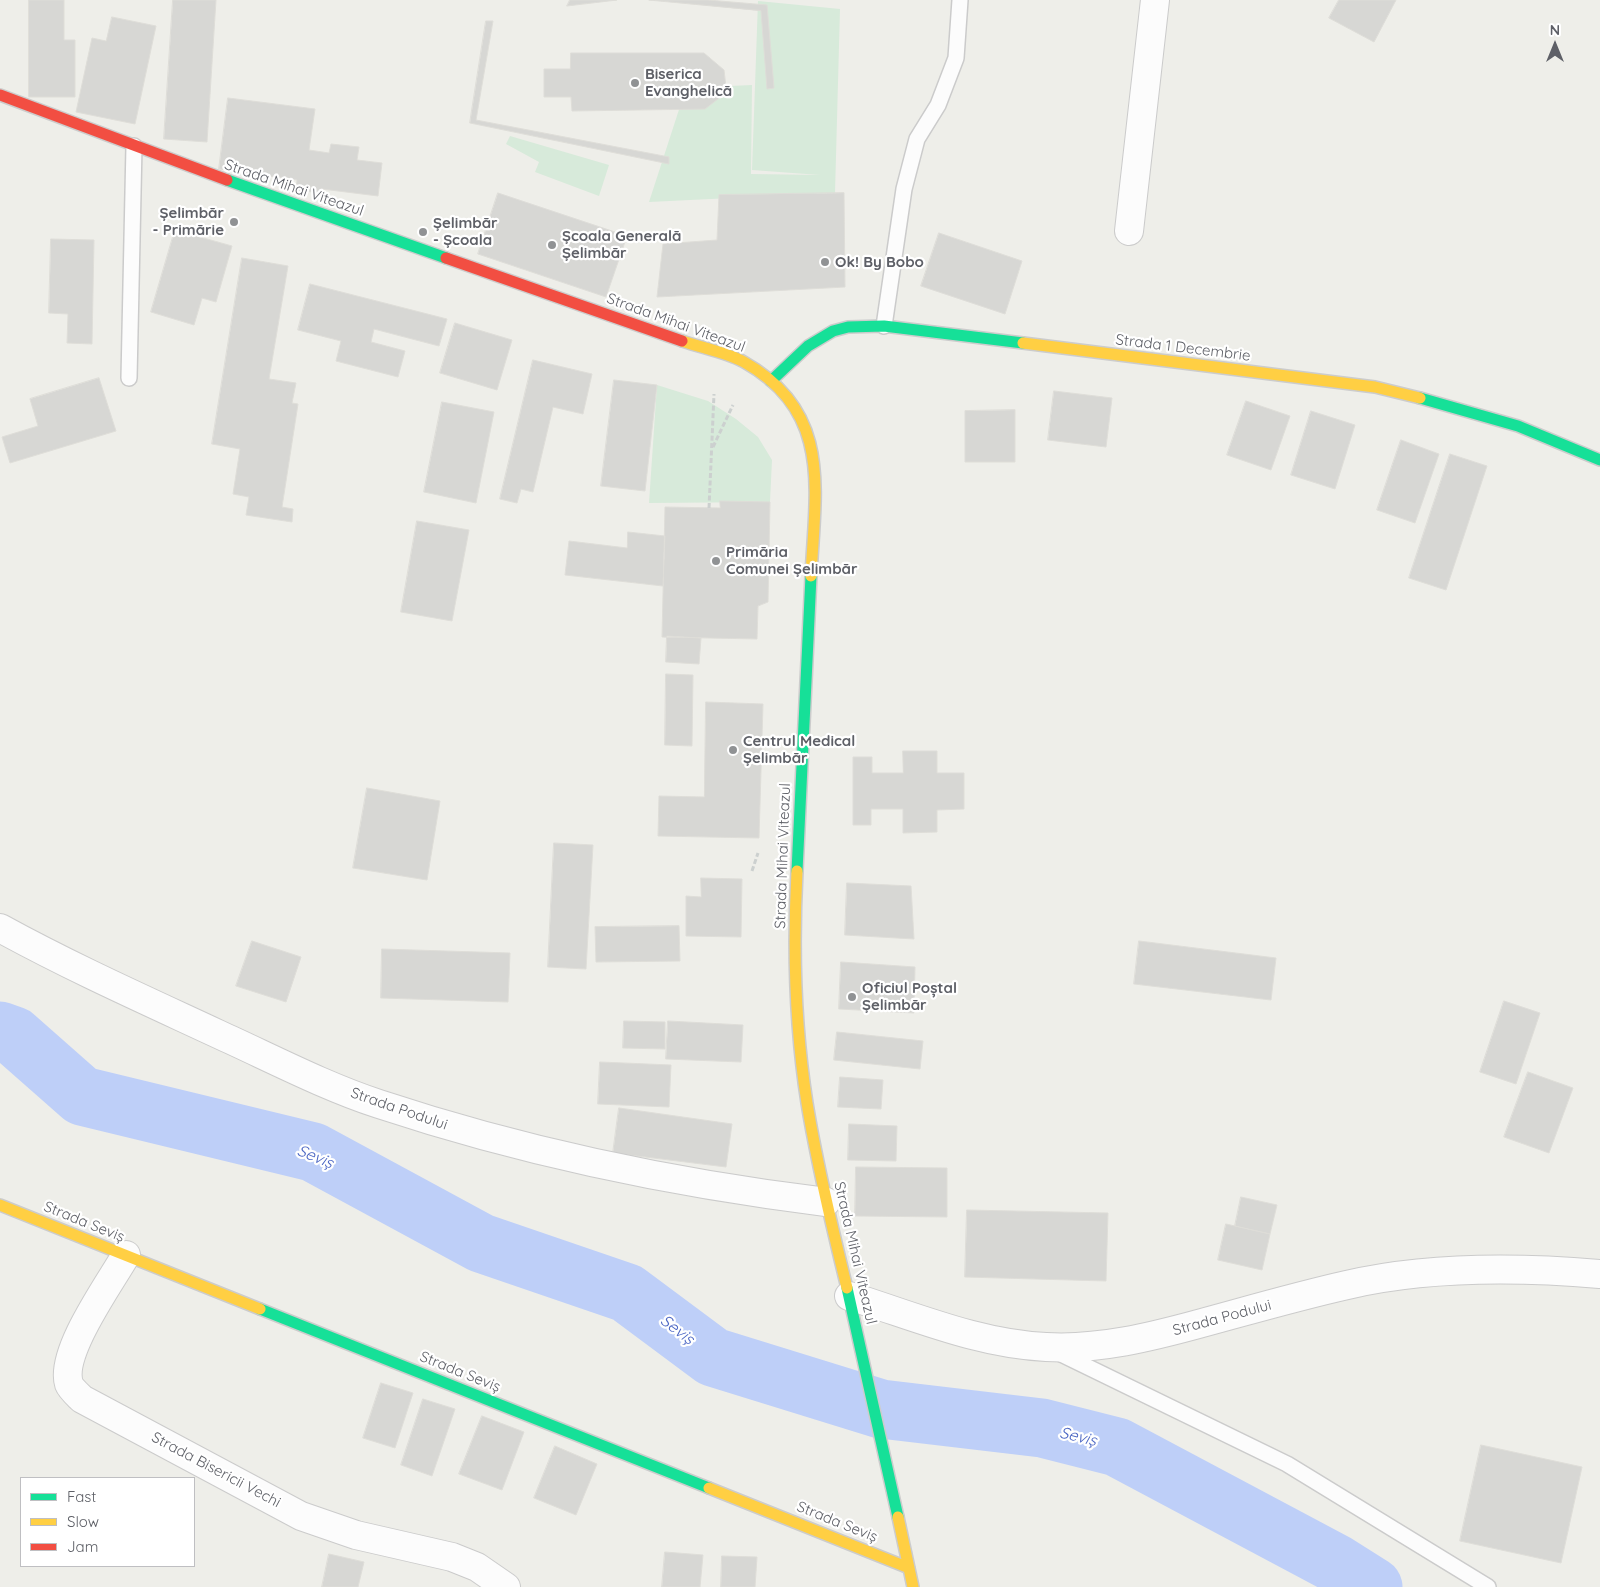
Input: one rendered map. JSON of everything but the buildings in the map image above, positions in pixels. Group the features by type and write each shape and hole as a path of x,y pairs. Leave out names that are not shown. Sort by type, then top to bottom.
{"main road":[{"name":"Strada Mihai Viteazul","path":"0,95 134,146 743,362 771,381 798,409 810,434 815,456 807,674 795,905 797,996 807,1101 826,1202 862,1347 913,1587"},
{"name":"Strada 1 Decembrie","path":"771,381 805,346 836,329 859,324 884,326 1375,387 1452,405 1523,427 1600,460"},
{"name":"Strada Seviș","path":"0,1205 909,1568"}],"street":[{"path":"1129,230 1155,0"},
{"name":"Strada Podului","path":"0,928 77,968 302,1072 377,1104 530,1149 625,1171 727,1190 826,1202"},
{"name":"Strada Bisericii Vechi","path":"126,1255 80,1333 68,1365 69,1385 82,1399 301,1516 356,1535 452,1557 477,1567 506,1587"},
{"name":"Strada Podului","path":"849,1296 991,1341 1047,1347 1099,1345 1148,1337 1349,1284 1419,1274 1500,1269 1600,1274"}],"lane":[{"path":"884,326 904,189 917,139 938,105 956,58 960,0"},
{"path":"129,378 134,146"},
{"path":"1047,1347 1287,1464 1488,1587"}],"path":[{"path":"709,508 714,394"},
{"path":"712,450 733,405"},
{"path":"752,871 758,852"}],"green space":[{"path":"758,1 840,9 835,193 649,202 686,88 752,85 751,174 820,175 752,170"},
{"path":"510,136 609,165 599,196 535,172 539,162 506,144"},
{"path":"657,385 708,401 736,419 758,437 772,460 770,502 649,503"}],"waterway":[{"name":"Seviș","path":"0,1031 14,1036 82,1096 313,1152 481,1243 627,1293 713,1357 881,1409 1042,1428 1117,1447 1335,1563 1373,1587"}],"traffic: fast":[{"path":"227,180 446,258"},
{"path":"771,381 808,346 833,331 848,327 884,326 1023,343"},
{"path":"1420,398 1518,426 1600,460"},
{"path":"797,871 811,576"},
{"path":"847,1288 898,1517"},
{"path":"260,1309 709,1488"}],"traffic: slow":[{"path":"682,341 744,362 773,382 793,404 805,429 812,456 815,484 811,576"},
{"path":"1023,343 1375,387 1420,398"},
{"path":"797,871 796,987 803,1074 820,1173 847,1288"},
{"path":"0,1205 260,1309"},
{"path":"709,1488 909,1568"},
{"path":"898,1517 913,1587"}],"traffic: jam":[{"path":"0,95 227,180"},
{"path":"446,258 682,341"}],"place":[{"name":"Biserica Evanghelică","path":"635,83"},
{"name":"Șelimbăr - Primărie","path":"234,222"},
{"name":"Șelimbăr - Școala","path":"423,232"},
{"name":"Școala Generală Șelimbăr","path":"552,245"},
{"name":"Ok! By Bobo","path":"825,262"},
{"name":"Primăria Comunei Șelimbăr","path":"716,561"},
{"name":"Centrul Medical Șelimbăr","path":"733,750"},
{"name":"Oficiul Poștal Șelimbăr","path":"852,997"}]}
